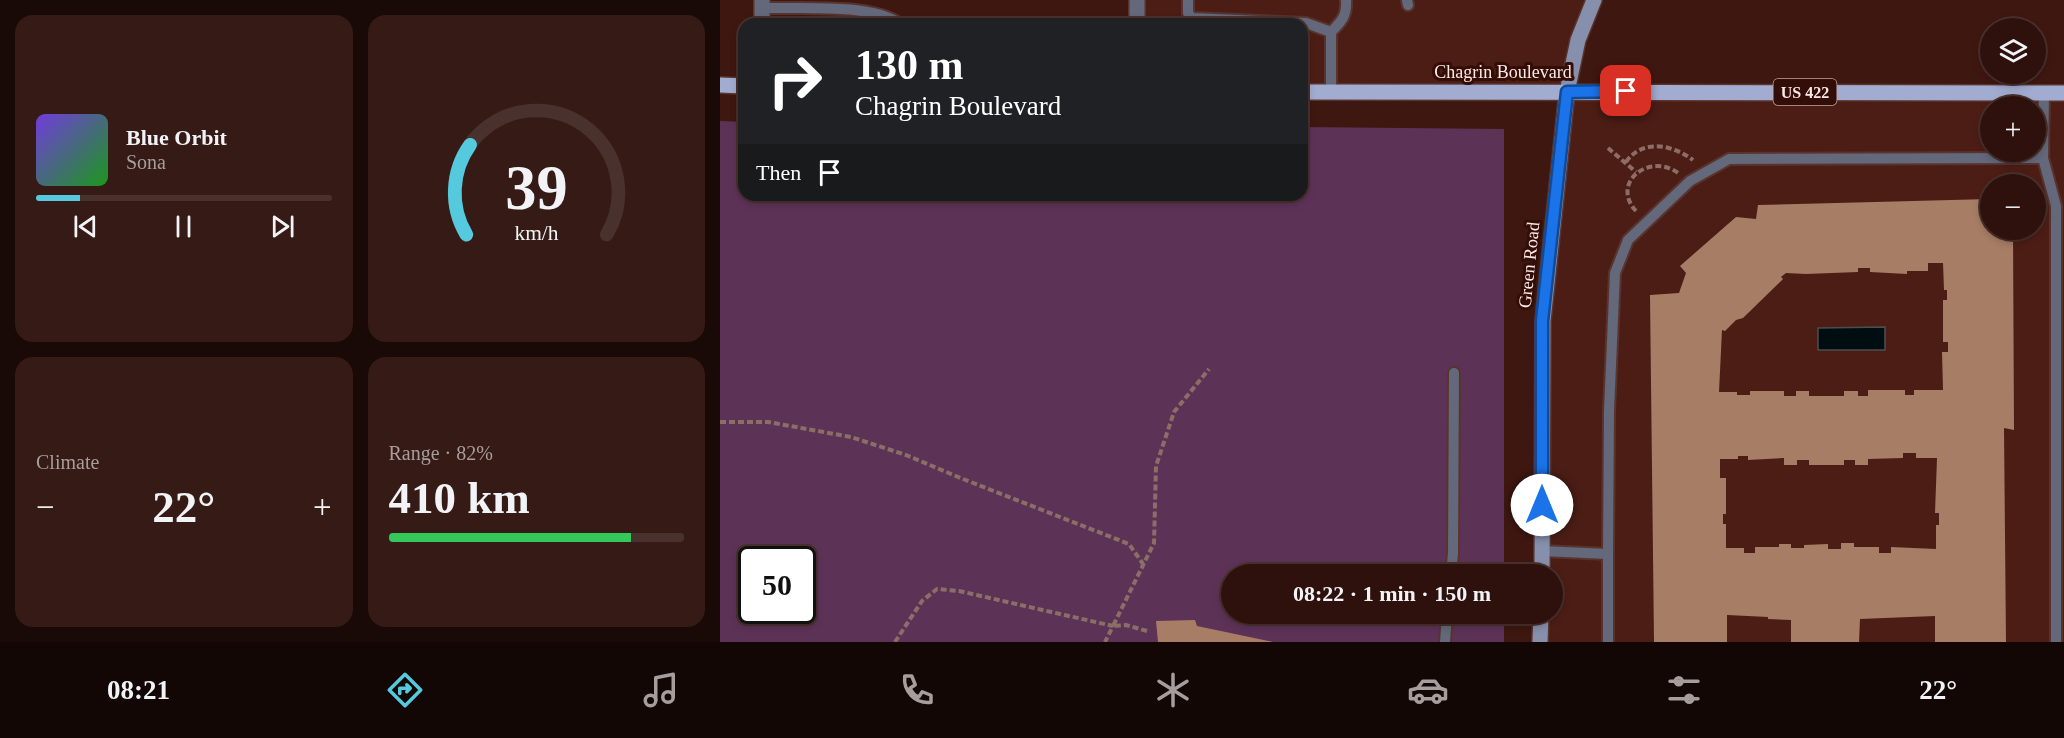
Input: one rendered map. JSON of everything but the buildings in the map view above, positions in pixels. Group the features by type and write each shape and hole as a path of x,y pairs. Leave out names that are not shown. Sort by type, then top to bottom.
{"main road":[{"name":"Green Road","path":"1542,564 1542,321 1567,92 1578,40 1593,0"},
{"path":"720,85 738,86"},
{"name":"Chagrin Boulevard","path":"1308,92 2064,93"},
{"path":"1540,642 1541,624"}],"street":[{"path":"1137,0 1137,18"}],"lane":[{"path":"1188,0 1188,13 1192,18"},
{"path":"1331,92 1331,32 1345,18 1347,0"},
{"path":"762,4 864,10 892,18"},
{"path":"1308,24 1331,32"},
{"path":"1608,642 1610,411 1615,273 1628,240 1690,181 1729,159 1980,158"},
{"path":"2044,162 2055,206 2056,642"},
{"path":"2055,206 2064,215"},
{"path":"2056,311 2064,331"},
{"path":"1452,564 1454,373"},
{"path":"1542,551 1608,554"},
{"path":"1445,642 1447,624"}],"path":[{"path":"1626,162 1633,152 1647,147 1671,148 1683,152 1693,160"},
{"path":"1608,148 1636,172"},
{"path":"1638,214 1631,207 1627,194 1636,172 1654,166 1678,173"},
{"path":"1105,642 1154,543 1156,466 1174,412 1209,369"},
{"path":"720,422 768,422 820,430 851,437 906,455 1129,544 1143,564"},
{"path":"895,642 922,601 937,589 959,591 1113,626 1126,625 1147,631"}],"shaded area":[{"path":"1137,0 1593,0 1567,91 2064,93 2064,642 1538,642 1539,624 1563,624 1563,564 1540,564 1543,321 1567,92 1308,92 1308,18 1137,18"},
{"path":"720,121 738,122 738,201 1308,201 1308,127 1504,129 1504,564 1221,564 1221,624 1504,624 1504,642 720,642"},
{"path":"1885,327 1885,350 1818,350 1818,328"}],"route":[{"path":"1542,505 1542,321 1567,92 1626,91"}]}
